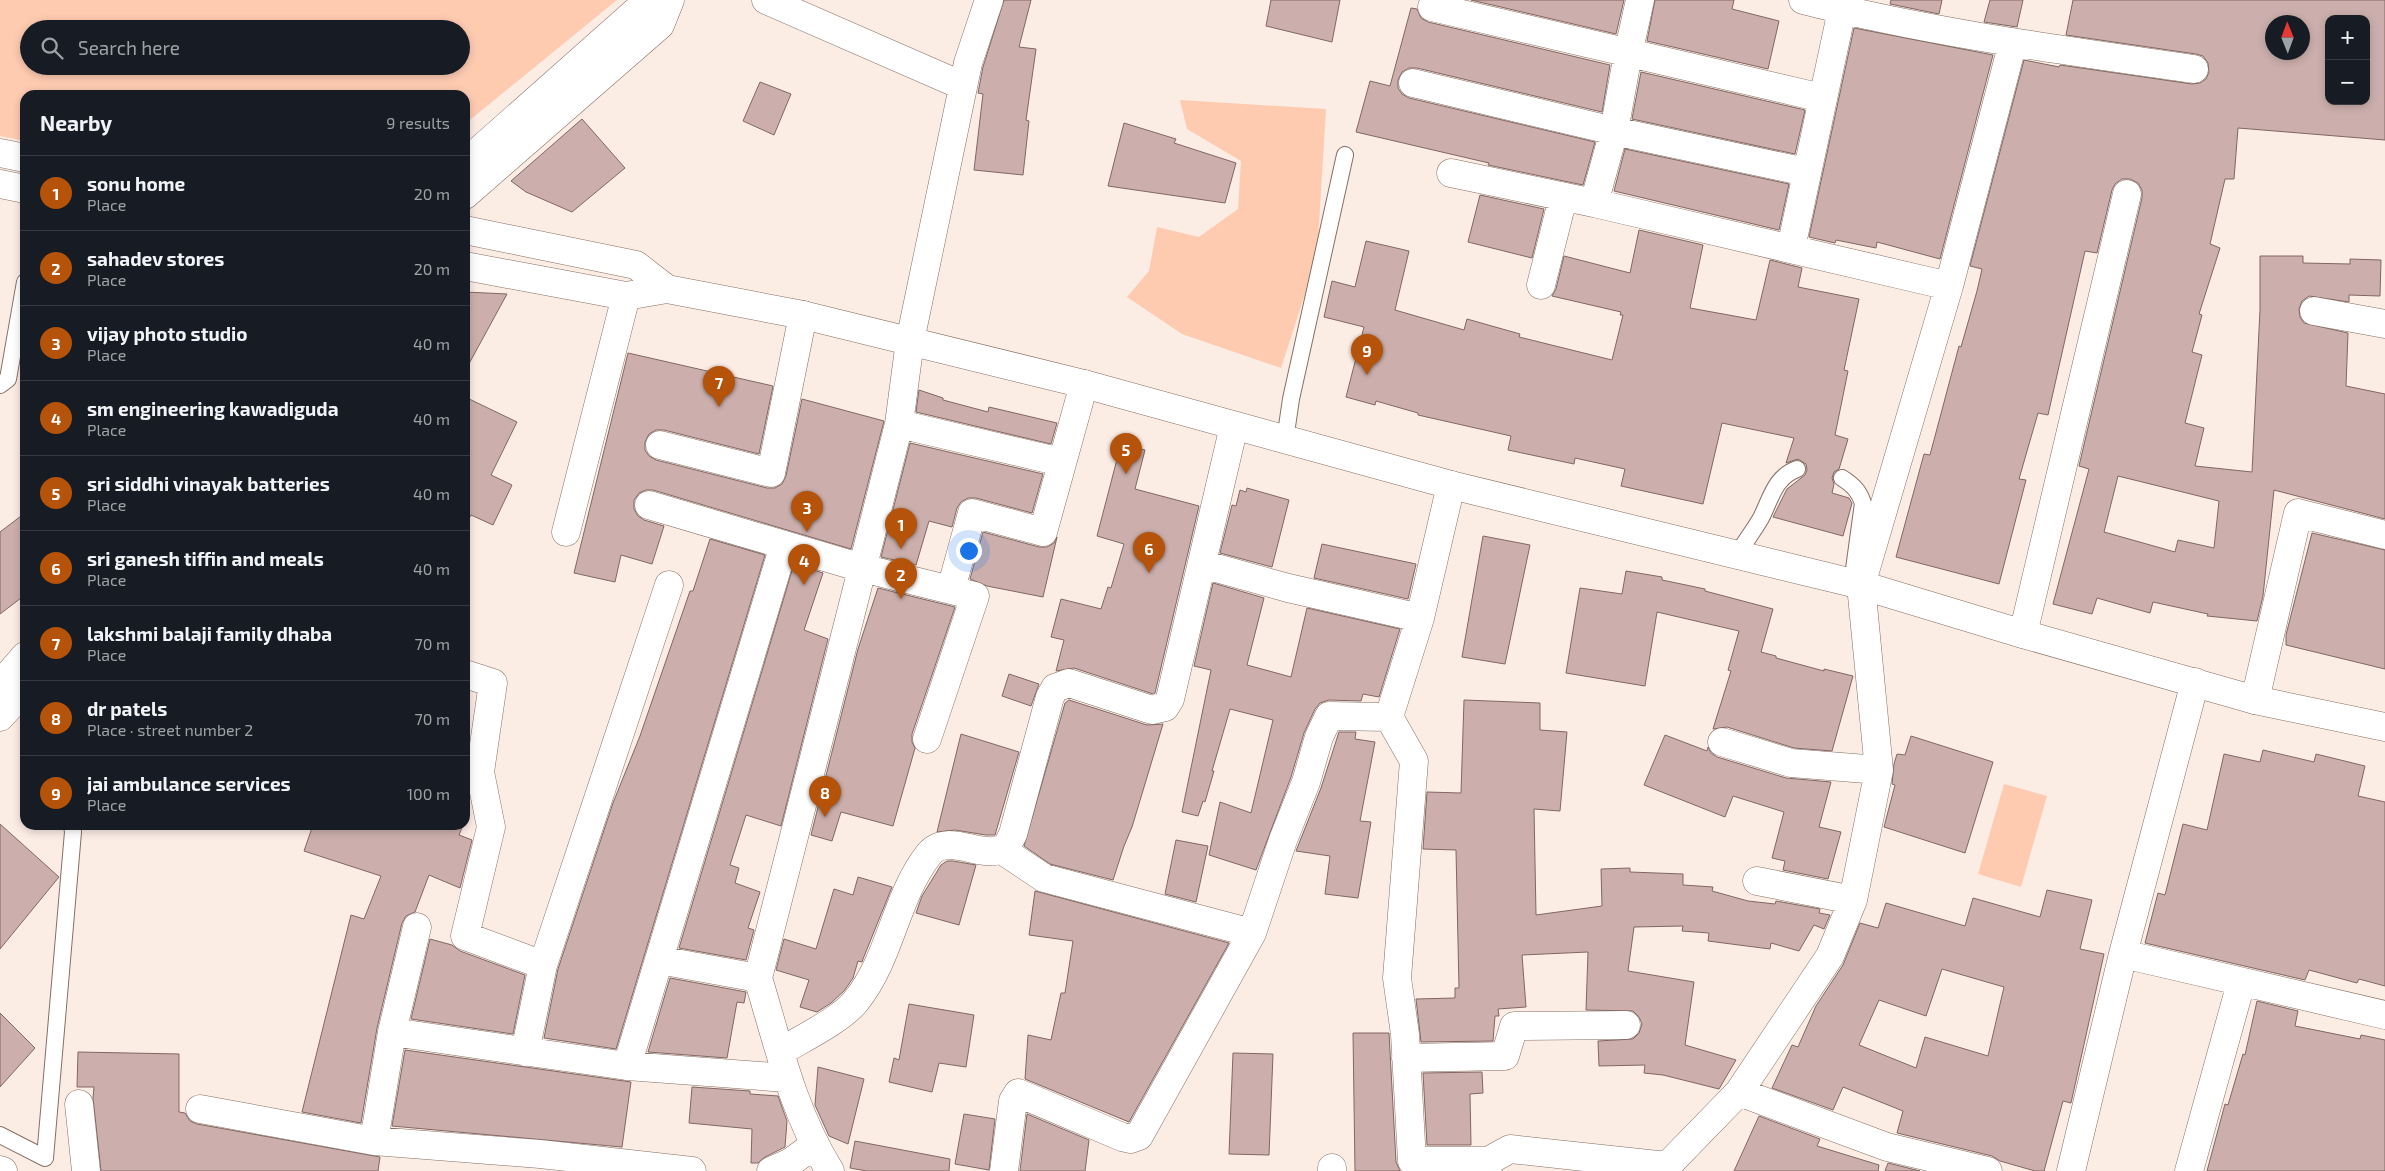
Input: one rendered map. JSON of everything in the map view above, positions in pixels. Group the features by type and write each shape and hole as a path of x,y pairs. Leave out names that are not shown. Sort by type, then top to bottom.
{"street":[{"path":"766,0 963,86"},
{"path":"830,1171 814,1145 787,1078 758,978 900,424 910,341 968,62 989,0"},
{"path":"1594,203 1614,131 1640,0"},
{"path":"1803,0 1842,10 2013,42 2194,69"},
{"path":"470,159 642,6 668,1"},
{"path":"470,191 660,24 668,1"},
{"path":"1432,7 1822,98"},
{"path":"1791,248 1842,10"},
{"path":"1451,485 1420,618 1389,717 1414,761 1397,978 1405,1034 1412,1161 1488,1166 1510,1148 1667,1166 1739,1092 1830,956 1853,900 1879,770 1857,584 1949,286 2013,42"},
{"path":"1413,82 1614,131 1806,172"},
{"path":"0,153 20,157"},
{"path":"1451,173 1594,203 1949,286"},
{"path":"0,184 20,188"},
{"path":"2023,634 2127,194"},
{"path":"1541,285 1563,198"},
{"path":"470,231 636,265 667,289"},
{"path":"470,267 626,296 667,289 803,315 1084,384 1451,485 1857,584 2023,634 2255,700 2385,727"},
{"path":"566,532 626,296"},
{"path":"2314,311 2385,324"},
{"path":"660,445 771,473 803,315"},
{"path":"952,589 972,513 1043,532 1084,384"},
{"path":"900,424 1062,462"},
{"path":"1002,850 1013,834 1050,697 1055,688 1069,683 1152,710 1165,707 1170,698 1234,426"},
{"path":"649,504 862,568 974,596 927,739"},
{"path":"2255,700 2298,513 2385,535"},
{"path":"627,1066 784,544"},
{"path":"1202,564 1288,588 1420,618"},
{"path":"525,1052 543,965 670,585"},
{"path":"470,676 494,683 480,772 491,827 465,936 543,965"},
{"path":"2071,1171 2123,954 2194,682"},
{"path":"0,717 19,689"},
{"path":"1004,1171 1013,1101 1018,1093 1122,1137 1131,1139 1139,1136 1252,933 1283,840 1306,782 1319,737 1329,716 1389,717"},
{"path":"1722,742 1790,763 1879,770"},
{"path":"780,1052 831,1021 855,1002 870,980 918,870 931,852 945,845 989,851 1002,850 1044,878 1252,933"},
{"path":"1757,881 1853,900"},
{"path":"374,1141 392,1032 417,927"},
{"path":"2123,954 2385,1015"},
{"path":"659,960 758,978"},
{"path":"2189,1171 2241,983"},
{"path":"1406,1058 1505,1056 1514,1026 1626,1025"},
{"path":"392,1032 627,1066 787,1078"},
{"path":"1739,1092 1887,1147 1988,1171"},
{"path":"79,1104 86,1171"},
{"path":"200,1108 374,1141 537,1162 692,1171"},
{"path":"771,1171 791,1162 814,1145"}],"lane":[{"path":"1285,440 1291,399 1345,155"},
{"path":"0,385 8,379 20,311"},
{"path":"1737,555 1760,519 1779,480 1786,473 1797,469"},
{"path":"1842,478 1852,484 1860,494 1863,503 1857,584"},
{"path":"0,1135 45,1158 73,830"}],"shaded area":[{"path":"0,0 617,0 470,120 470,90 20,90 20,140 0,136"},
{"path":"1180,100 1326,109 1317,257 1281,368 1182,334 1127,297 1149,271 1157,227 1199,237 1238,209 1241,161 1187,129"},
{"path":"2004,784 2047,796 2021,887 1978,874"}],"building":[{"path":"1004,0 1031,0 1019,47 1036,49 1026,120 1029,121 1023,175 974,170 983,94 978,93 983,67"},
{"path":"1271,0 1340,0 1332,42 1266,26"},
{"path":"1471,0 1624,0 1616,34"},
{"path":"1655,0 1734,0 1732,9 1779,21 1768,69 1647,41"},
{"path":"1891,0 1942,0 1939,14 1890,4"},
{"path":"1990,0 2023,0 2017,27 1984,22"},
{"path":"2073,0 2385,0 2385,140 2238,128 2234,179 2225,179 2210,244 2220,248 2199,314 2202,315 2192,352 2202,355 2185,423 2204,428 2195,466 2252,472 2260,310 2260,256 2303,256 2303,263 2350,264 2350,259 2381,260 2380,296 2349,295 2349,302 2309,296 2302,301 2299,309 2300,317 2304,323 2348,333 2346,386 2385,394 2385,519 2274,490 2263,596 2257,621 2207,616 2208,614 2153,602 2150,613 2097,598 2092,614 2053,604 2089,469 2079,466 2142,198 2142,190 2138,183 2130,179 2122,179 2115,184 2112,190 2097,253 2085,251 2048,415 2038,413 2019,479 2026,480 1999,584 1896,557 1924,454 1930,455 1959,346 1961,347 1977,291 1982,269 1970,266 2024,60 2059,67 2060,65 2192,84 2200,83 2206,79 2209,72 2208,63 2203,56 2066,35","holes":["2118,476 2219,501 2214,548 2178,540 2175,552 2104,532"]},
{"path":"1411,8 1417,9 1421,18 1428,22 1610,65 1602,112 1417,68 1409,68 1402,72 1398,80 1398,88 1402,94 1409,98 1595,142 1583,185 1488,165 1489,163 1356,132 1370,81 1390,86"},
{"path":"1854,28 1993,55 1940,259 1877,242 1876,248 1836,240 1835,243 1809,237"},
{"path":"1641,72 1805,110 1795,154 1632,119"},
{"path":"760,82 791,94 774,135 743,121"},
{"path":"582,119 625,168 572,212 526,192 511,181"},
{"path":"1124,123 1176,139 1174,143 1236,163 1225,203 1108,186"},
{"path":"1625,149 1789,184 1779,230 1614,191"},
{"path":"1480,195 1544,209 1532,258 1468,242"},
{"path":"1639,230 1703,245 1690,308 1756,320 1770,260 1802,268 1798,287 1859,299 1844,370 1848,371 1835,435 1848,439 1839,469 1834,472 1832,478 1834,484 1832,493 1849,498 1852,503 1843,536 1773,517 1787,489 1805,475 1807,470 1806,464 1798,459 1786,463 1794,438 1722,423 1703,504 1621,486 1625,469 1575,458 1574,464 1508,450 1511,436 1418,415 1418,413 1376,401 1375,405 1346,397 1364,327 1324,317 1332,281 1355,287 1366,241 1409,251 1395,310 1464,330 1467,319 1520,334 1519,337 1612,360 1623,315 1620,315 1621,312 1552,296 1556,289 1564,256 1630,273"},
{"path":"470,292 507,294 470,362"},
{"path":"628,353 773,386 759,454 664,430 656,430 649,434 645,442 645,450 649,456 656,460 767,488 775,488 782,484 786,476 802,399 884,421 851,549 653,490 646,490 639,493 634,500 634,509 638,516 644,520 664,526 652,564 621,555 615,582 574,573"},
{"path":"919,390 943,398 943,400 988,412 989,407 1057,423 1051,444 916,412"},
{"path":"470,399 517,422 491,475 512,485 493,525 471,515 470,517"},
{"path":"910,443 1043,474 1032,513 976,498 968,498 961,502 957,508 952,527 929,521 916,565 881,557"},
{"path":"1121,444 1145,450 1135,489 1199,506 1155,693 1153,694 1074,668 1056,671 1064,640 1051,637 1061,599 1101,609 1108,587 1111,588 1124,544 1097,536"},
{"path":"1247,488 1289,500 1272,567 1220,553 1232,505 1236,506 1240,490 1246,492"},
{"path":"20,517 20,599 0,614 0,532"},
{"path":"983,532 1039,547 1047,547 1054,543 1057,537 1043,597 987,586 970,579"},
{"path":"2312,533 2385,550 2385,669 2286,645 2286,635"},
{"path":"1483,536 1530,545 1505,664 1462,657"},
{"path":"710,539 765,555 616,1049 544,1038 558,969 613,803 640,736"},
{"path":"1322,544 1416,564 1408,599 1314,578"},
{"path":"794,564 823,573 804,630 828,639 781,826 746,815 730,865 739,868 735,883 760,892 748,928 754,930 746,960 679,948"},
{"path":"1626,571 1662,577 1662,580 1705,589 1705,591 1773,609 1761,652 1824,671 1824,669 1853,676 1832,751 1794,748 1727,727 1713,729 1731,671 1728,670 1739,631 1657,612 1645,686 1566,673 1580,588 1622,594"},
{"path":"1213,583 1264,598 1247,665 1291,677 1307,608 1400,629 1379,697 1363,694 1361,701 1329,700 1320,703 1315,709 1304,733 1291,777 1256,870 1209,855 1220,802 1251,813 1273,720 1230,709 1205,802 1203,801 1198,816 1182,812 1211,670 1194,666"},
{"path":"878,588 955,607 912,734 912,742 915,748 893,826 841,812 832,841 811,835 858,649"},
{"path":"1009,674 1039,684 1031,706 1002,696"},
{"path":"1069,700 1147,725 1163,724 1132,827 1113,880 1050,864 1024,846 1065,703"},
{"path":"1464,700 1540,703 1540,730 1567,732 1560,811 1534,809 1536,915 1602,906 1601,869 1630,868 1630,872 1683,874 1683,885 1713,887 1712,891 1748,901 1775,904 1776,901 1820,909 1819,913 1830,915 1824,929 1814,925 1799,951 1771,943 1770,949 1708,941 1709,933 1682,931 1683,926 1634,927 1628,971 1694,982 1685,1045 1736,1060 1719,1089 1663,1075 1644,1073 1645,1065 1599,1066 1598,1041 1633,1039 1639,1033 1642,1024 1639,1017 1633,1011 1586,1010 1588,952 1522,955 1526,1007 1498,1009 1499,1016 1495,1016 1493,1041 1421,1042 1416,999 1455,998 1455,988 1459,988 1456,850 1423,849 1427,792 1461,793"},
{"path":"1339,732 1356,732 1355,739 1375,742 1360,821 1371,822 1358,898 1325,894 1330,856 1296,851 1321,788"},
{"path":"961,734 1019,752 995,835 955,830 937,832"},
{"path":"1665,735 1707,751 1708,747 1711,753 1717,757 1786,778 1831,782 1819,827 1841,832 1828,879 1783,870 1785,861 1772,858 1784,812 1733,796 1725,817 1644,785"},
{"path":"1911,736 1993,762 1965,853 1884,827 1895,785 1892,784 1894,764 1897,754 1905,755"},
{"path":"2263,750 2314,762 2316,754 2365,766 2358,796 2385,802 2385,986 2359,979 2357,983 2309,970 2305,980 2145,943 2158,893 2165,895 2183,824 2207,830 2224,754 2260,762"},
{"path":"0,824 59,877 0,949"},
{"path":"311,830 461,830 459,835 472,840 460,888 429,875 415,912 406,916 402,923 377,1028 361,1123 302,1112 351,915 364,919 381,876 304,851"},
{"path":"1176,840 1208,846 1196,902 1165,894"},
{"path":"947,861 976,865 959,925 916,913 922,896 941,865"},
{"path":"858,877 892,887 862,962 858,961 853,978 844,991 831,1003 817,1012 800,1007 809,980 776,970 784,939 816,949 834,889 853,895"},
{"path":"2047,890 2092,900 2080,949 2104,954 2071,1103 2063,1101 2044,1171 2035,1171 2000,1161 1992,1156 1897,1133 1903,1111 1843,1087 1833,1110 1772,1088 1792,1045 1798,1047 1816,1006 1843,965 1860,923 1878,928 1886,903 1965,926 1973,898 2040,917","holes":["1942,969 2004,987 1988,1056 1925,1037 1916,1068 1859,1045 1879,1000 1926,1016"]},
{"path":"1035,891 1229,943 1129,1122 1025,1079 1028,1035 1051,1040 1061,993 1065,993 1073,941 1029,935"},
{"path":"430,939 452,945 460,951 525,975 513,1034 411,1019"},
{"path":"670,978 746,992 744,1003 737,1002 727,1058 648,1052"},
{"path":"2257,1001 2298,1011 2295,1026 2360,1039 2361,1035 2385,1040 2385,1171 2207,1171 2225,1104 2228,1105 2243,1054 2245,1055"},
{"path":"909,1004 974,1015 966,1067 939,1063 932,1092 889,1082 894,1058 899,1060"},
{"path":"0,1013 35,1048 0,1087"},
{"path":"1353,1033 1389,1033 1396,1162 1400,1171 1355,1171"},
{"path":"405,1050 631,1082 622,1147 392,1126"},
{"path":"78,1052 179,1054 179,1112 185,1113 190,1121 197,1124 380,1157 378,1171 101,1171 93,1098 94,1087 77,1087"},
{"path":"1233,1053 1273,1054 1269,1155 1229,1154"},
{"path":"818,1067 864,1079 848,1144 829,1136 815,1105"},
{"path":"1482,1072 1483,1093 1470,1094 1471,1145 1427,1145 1423,1073"},
{"path":"692,1087 750,1091 750,1094 778,1096 787,1121 785,1147 765,1157 758,1163 751,1163 752,1129 689,1123"},
{"path":"964,1114 995,1119 989,1170 955,1164"},
{"path":"1027,1114 1089,1140 1085,1171 1020,1171"},
{"path":"1759,1116 1820,1139 1817,1146 1879,1165 1878,1171 1734,1171"},
{"path":"855,1141 950,1159 949,1171 867,1171 850,1168"},
{"path":"1888,1163 1920,1171 1885,1171"}],"place":[{"name":"jai ambulance services","path":"1367,375"},
{"name":"lakshmi balaji family dhaba","path":"719,407"},
{"name":"sri siddhi vinayak batteries","path":"1126,474"},
{"name":"vijay photo studio","path":"807,532"},
{"name":"sonu home","path":"901,549"},
{"name":"sri ganesh tiffin and meals","path":"1149,573"},
{"name":"sm engineering kawadiguda","path":"804,585"},
{"name":"sahadev stores","path":"901,599"},
{"name":"dr patels","path":"825,817"}]}
